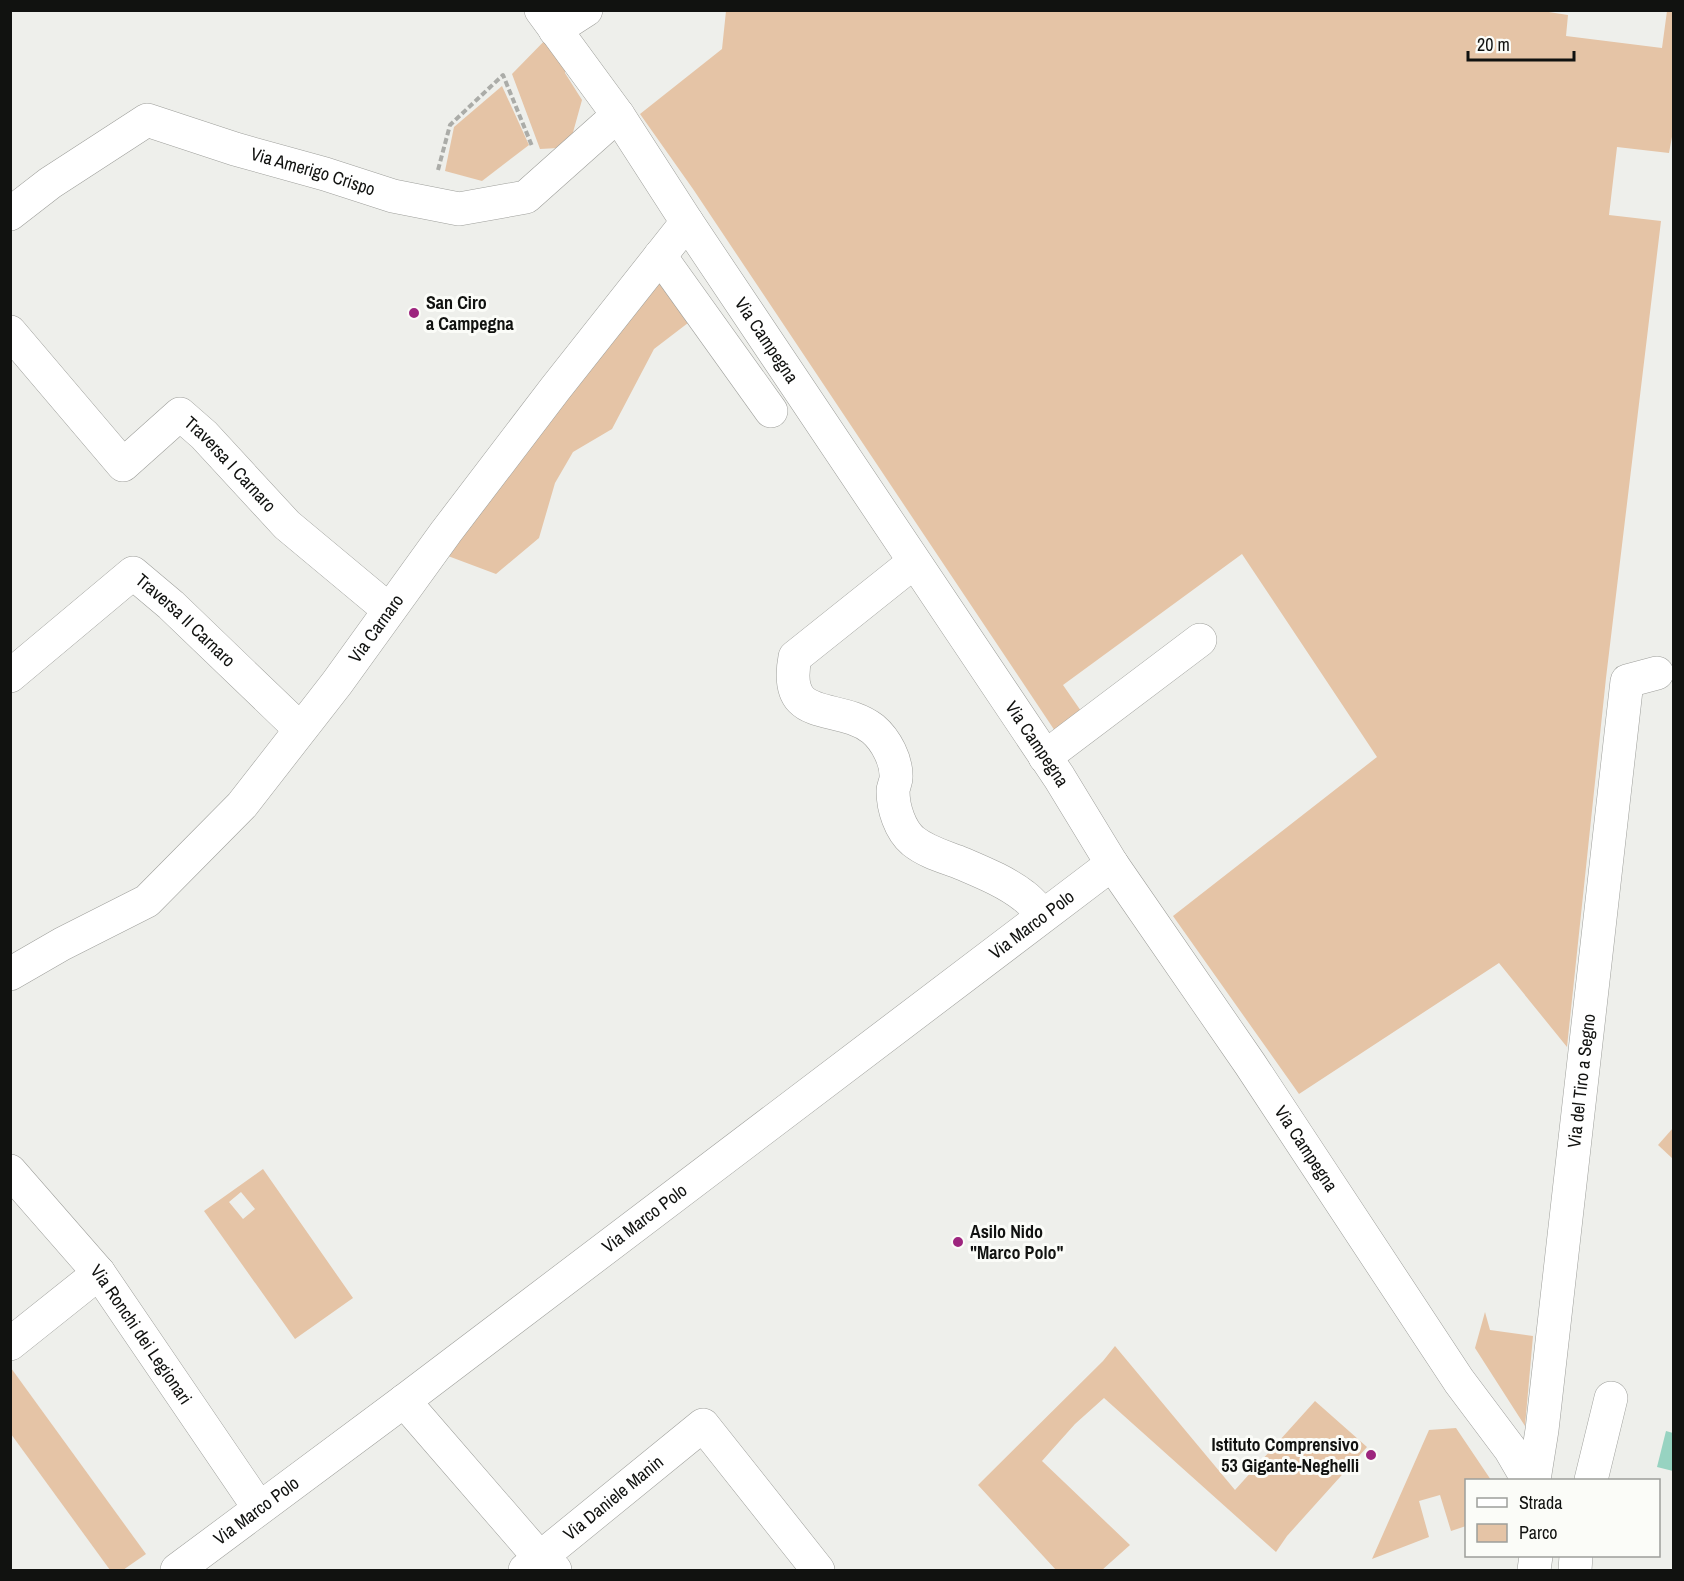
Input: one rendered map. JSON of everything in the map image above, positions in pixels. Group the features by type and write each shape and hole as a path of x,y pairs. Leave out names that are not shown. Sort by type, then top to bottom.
{"street":[{"path":"548,20 586,10"},
{"name":"Via Campegna","path":"548,20 618,115 687,222 1045,757 1112,864 1250,1064 1459,1381 1510,1449 1527,1479"},
{"name":"Via Amerigo Crispo","path":"10,214 50,183 147,120 393,196 459,209 526,197 618,115"},
{"name":"Via Carnaro","path":"10,974 62,944 147,901 242,805 337,683 446,532 542,406 687,222"},
{"path":"660,256 771,411"},
{"name":"Traversa I Carnaro","path":"10,332 123,465 180,414 204,435 287,525 389,610"},
{"path":"914,562 795,657 791,675 793,689 799,699 809,706 855,720 873,729 886,745 894,762 896,778 893,790 896,812 911,839 925,850 1000,881 1024,896 1044,915"},
{"name":"Traversa II Carnaro","path":"10,676 133,573 171,605 300,729"},
{"path":"1045,757 1200,640"},
{"name":"Via del Tiro a Segno","path":"1534,1479 1642,677"},
{"name":"Via Marco Polo","path":"177,1570 404,1401 1112,864"},
{"name":"Via Ronchi dei Legionari","path":"10,1171 99,1273 259,1508"},
{"path":"10,1344 99,1273"},
{"path":"1591,1479 1611,1398"},
{"path":"404,1401 540,1566"},
{"name":"Via Daniele Manin","path":"540,1566 703,1425 818,1570"}],"path":[{"path":"430,203 450,125 503,75 545,180"}],"green space":[{"path":"1536,10 1568,15 1566,36 1662,48 1667,11 1673,11 1674,126 1669,153 1617,147 1609,215 1661,221 1606,678 1567,1047 1499,963 1299,1094 1173,916 1377,757 1242,554 1063,685 1081,711 1055,731 693,189 640,114 722,49 726,11"},
{"path":"555,30 565,58 565,73 582,100 572,136 558,148 540,149 512,74"},
{"path":"502,86 529,145 482,181 445,171 454,127"},
{"path":"660,256 701,313 654,349 612,429 573,452 555,483 539,538 496,574 432,550"},
{"path":"1673,1128 1673,1159 1658,1145"},
{"path":"263,1169 353,1298 295,1339 204,1211","holes":["241,1192 255,1209 243,1219 229,1202"]},
{"path":"1485,1312 1490,1330 1533,1336 1525,1426 1475,1348"},
{"path":"1115,1346 1235,1490 1315,1401 1367,1447 1287,1536 1276,1552 1104,1398 1075,1424 1042,1461 1130,1545 1102,1570 1056,1570 978,1485 1103,1361"},
{"path":"11,1368 146,1554 123,1570 110,1570 11,1434"},
{"path":"1456,1428 1490,1479 1465,1479 1465,1526 1451,1531 1440,1495 1419,1501 1429,1537 1372,1559 1429,1430"}],"shaded area":[{"path":"1666,1431 1673,1433 1673,1471 1657,1467"}],"place":[{"name":"San Ciro a Campegna","path":"414,313"},
{"name":"Asilo Nido \"Marco Polo\"","path":"958,1242"},
{"name":"Istituto Comprensivo 53 Gigante-Neghelli","path":"1371,1455"}]}
